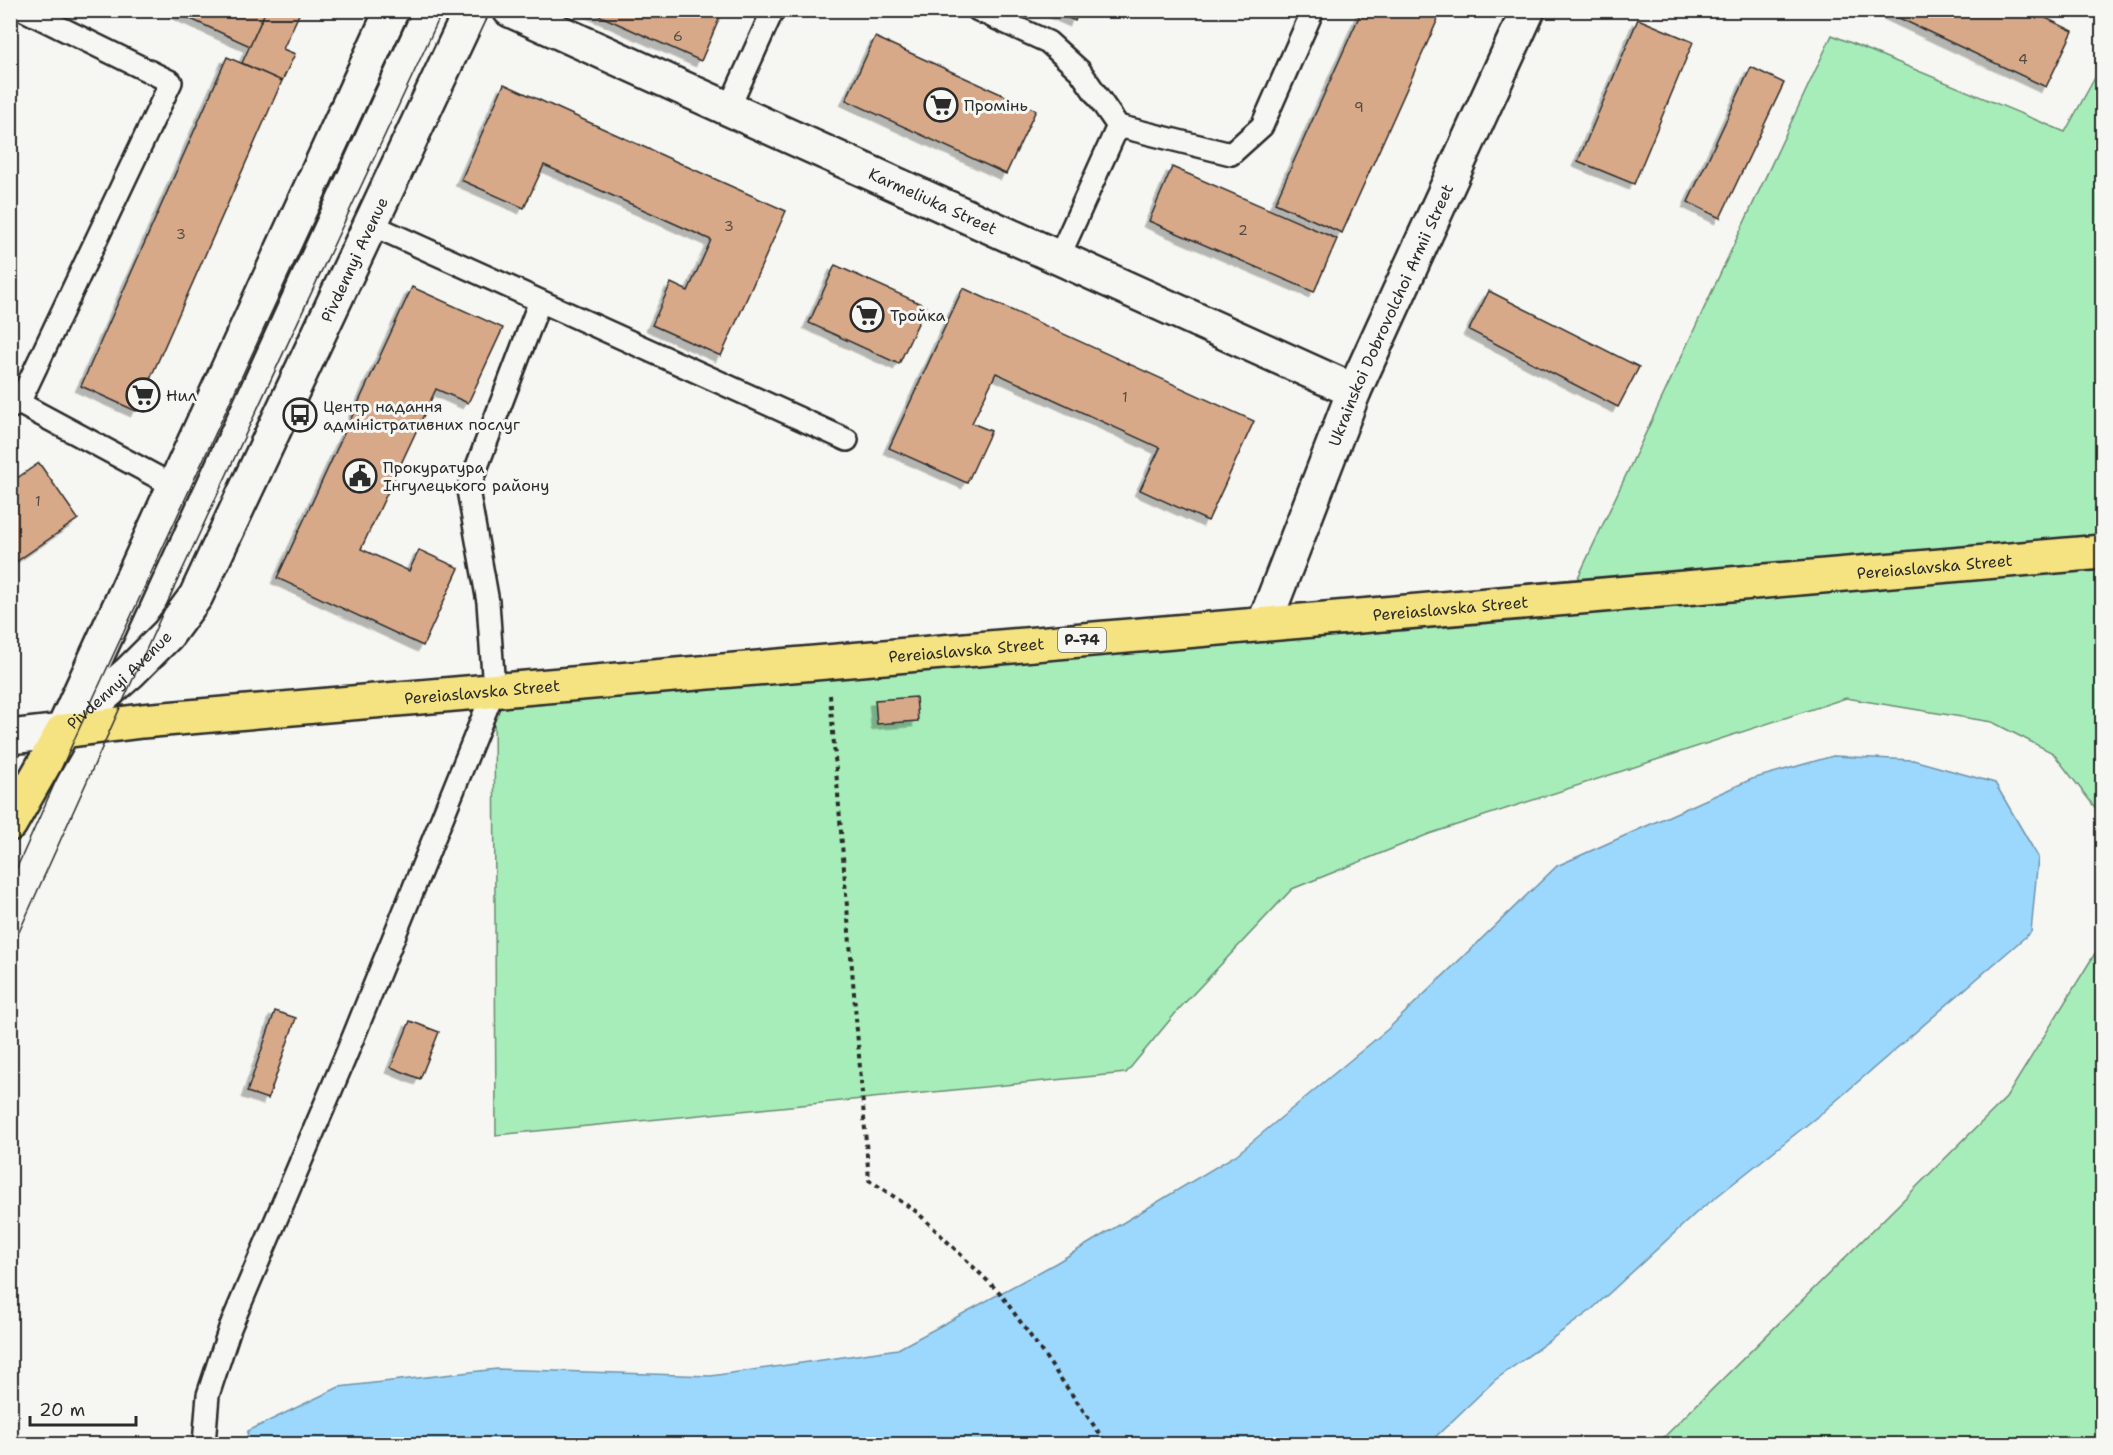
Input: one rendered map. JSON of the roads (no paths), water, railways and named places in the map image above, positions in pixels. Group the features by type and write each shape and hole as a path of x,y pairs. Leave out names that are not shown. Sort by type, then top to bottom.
{"main road":[{"name":"Pereiaslavska Street","path":"63,731 142,721 494,690 2103,552"},
{"path":"10,825 63,731"}],"street":[{"name":"Pivdennyi Avenue","path":"63,731 392,10"},
{"name":"Pivdennyi Avenue","path":"63,731 168,634 195,596 471,10"},
{"name":"Karmeliuka Street","path":"510,10 1354,391"},
{"name":"Ukrainskoi Dobrovolchoi Armii Street","path":"1264,624 1354,391 1528,10"},
{"name":"Pereiaslavska Street","path":"10,737 63,731"}],"lane":[{"path":"24,10 171,82 15,406 174,486"},
{"path":"728,110 773,10"},
{"path":"978,10 1048,42 1080,71 1118,126 1231,154 1262,126 1313,10"},
{"path":"1059,257 1118,126"},
{"path":"370,224 847,440"},
{"path":"204,1444 208,1395 230,1328 346,1055 494,690 488,602 468,490 540,301"}],"water":[{"path":"1833,756 1913,760 1995,783 2038,857 2031,932 1823,1112 1696,1213 1590,1311 1495,1380 1428,1444 246,1444 248,1431 339,1387 497,1369 711,1376 898,1349 1056,1263 1236,1155 1388,1029 1557,866 1752,779"}],"tram line":[{"path":"10,883 411,10"},
{"path":"10,952 174,588 443,10"}],"place":[{"name":"Промінь","path":"941,105"},
{"name":"Тройка","path":"867,315"},
{"name":"Нил","path":"143,395"},
{"name":"Центр надання адміністративних послуг","path":"300,415"},
{"name":"Прокуратура Інгулецького району","path":"360,476"}]}
